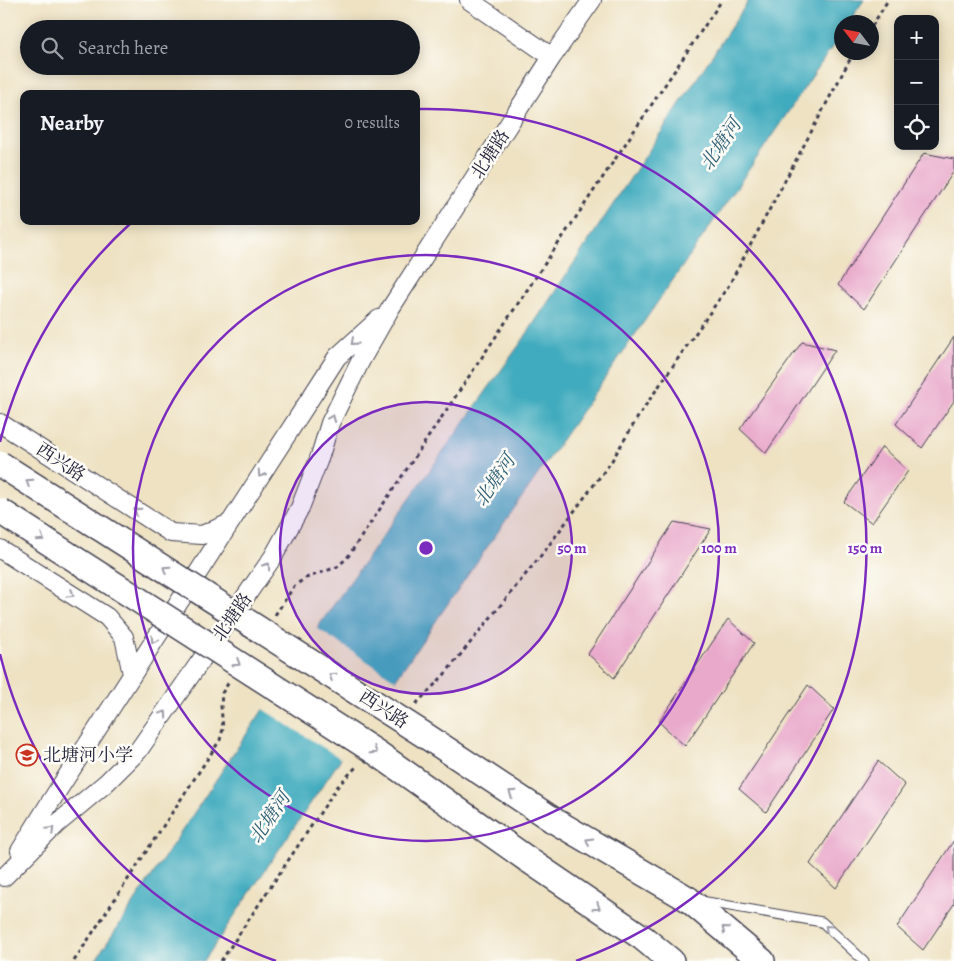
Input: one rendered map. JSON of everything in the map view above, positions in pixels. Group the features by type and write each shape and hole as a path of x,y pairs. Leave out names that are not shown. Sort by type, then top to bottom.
{"main road":[{"name":"西兴路","path":"0,464 426,736 553,820 688,899 762,961"},
{"path":"0,511 377,753 642,938 671,961"}],"street":[{"path":"469,0 552,57"},
{"name":"北塘路","path":"2,880 58,823 106,783 138,751 273,557 300,508 342,395 390,309 552,57 592,0"},
{"name":"北塘路","path":"2,880 132,674 337,357 390,309"},
{"name":"西兴路","path":"0,423 172,533 202,535 230,523"},
{"path":"0,550 107,617 124,637 132,674"}],"lane":[{"path":"688,899 822,922 864,961"}],"path":[{"path":"274,616 295,585 306,578 337,567 347,558 722,0"},
{"path":"879,15 888,0"},
{"path":"411,710 444,675 543,553 612,462 641,412 729,285 850,60"},
{"path":"74,961 220,740 223,729 222,693 232,678"},
{"path":"221,961 338,786 365,758"}],"water":[{"name":"北塘河","path":"749,0 864,0 854,15 834,15 834,44 683,266 362,728 204,961 95,961 322,621 522,341"}],"pier":[{"path":"315,627 397,681 343,760 261,708"}],"building":[{"path":"924,153 954,159 954,171 864,309 838,285"},
{"path":"954,337 954,401 922,448 896,424"},
{"path":"802,342 835,350 766,453 740,429"},
{"path":"882,447 908,471 872,523 844,502"},
{"path":"674,522 711,529 614,678 588,654"},
{"path":"728,619 754,643 685,746 659,722"},
{"path":"808,685 834,709 766,812 739,789"},
{"path":"878,761 905,785 836,888 810,864"},
{"path":"954,840 954,904 923,950 897,927"}],"place":[{"name":"北塘河小学","path":"27,755"}]}
